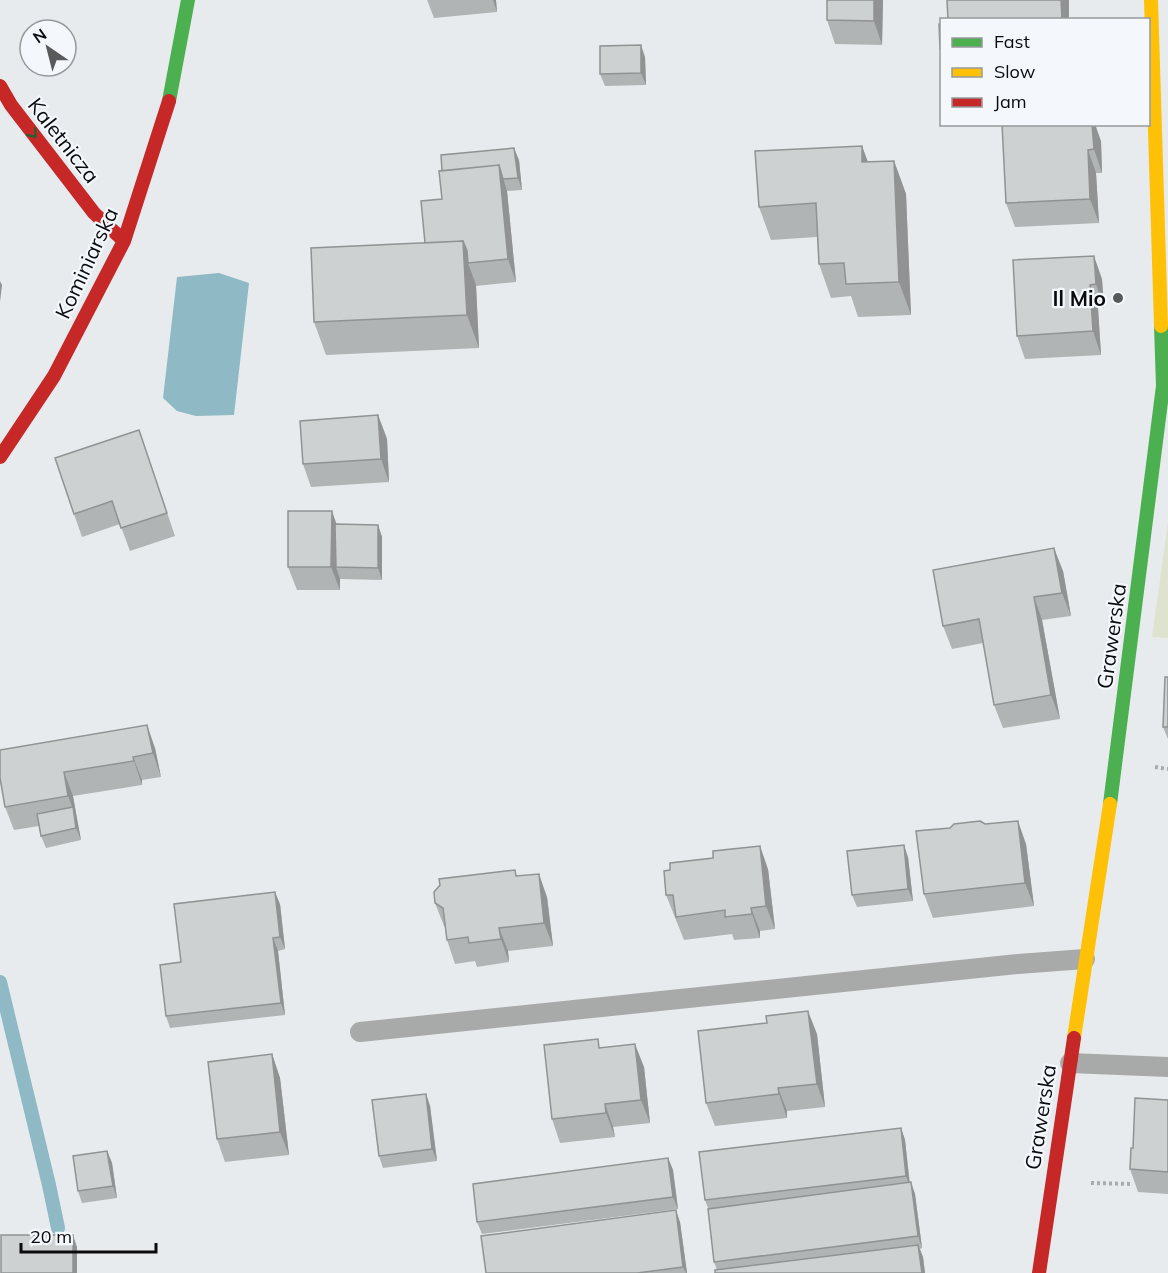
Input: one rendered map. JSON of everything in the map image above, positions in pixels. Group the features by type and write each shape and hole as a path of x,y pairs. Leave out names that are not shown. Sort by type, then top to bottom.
{"street":[{"name":"Kominiarska","path":"0,457 54,376 124,241 169,101 188,0"},
{"name":"Grawerska","path":"1039,1273 1116,762 1163,386 1151,0"},
{"name":"Kaletnicza","path":"0,86 11,105 94,213 124,241"}],"lane":[{"path":"360,1032 1085,959"},
{"path":"1070,1063 1168,1067"}],"path":[{"path":"1081,1183 1132,1184"}],"green space":[{"path":"1168,522 1168,638 1152,637"}],"water":[{"path":"219,273 249,283 234,415 196,416 177,411 163,398 177,277"}],"building":[{"path":"827,0 874,0 874,21 827,20"},
{"path":"947,0 1061,0 1062,18 948,18"},
{"path":"641,45 641,73 600,74 600,46"},
{"path":"1002,126 1092,126 1094,149 1088,150 1090,199 1006,203"},
{"path":"862,146 862,162 894,161 899,282 846,284 844,263 819,264 816,203 759,207 755,151"},
{"path":"514,148 518,178 503,179 499,165 442,171 441,155"},
{"path":"499,165 508,259 468,263 463,241 425,243 421,201 442,199 439,171"},
{"path":"463,241 467,315 314,322 311,248"},
{"path":"1094,256 1096,284 1090,285 1093,331 1017,336 1013,260"},
{"path":"378,415 381,459 303,464 300,421"},
{"path":"139,430 167,513 121,528 112,501 74,514 55,458"},
{"path":"288,511 332,511 331,567 288,567"},
{"path":"335,524 378,525 378,568 336,567"},
{"path":"1054,548 1062,593 1034,597 1051,695 994,705 979,619 943,626 933,570"},
{"path":"1165,677 1168,677 1168,727 1163,727"},
{"path":"147,725 153,753 133,757 134,761 64,772 68,796 5,807 0,778 0,750"},
{"path":"73,807 76,828 41,836 37,814"},
{"path":"980,821 985,824 1018,821 1025,883 924,894 916,831 950,828 954,824"},
{"path":"904,845 908,889 852,895 847,851"},
{"path":"760,846 766,906 751,908 752,914 725,917 725,910 676,917 673,895 666,895 664,871 670,870 670,863 713,858 713,851"},
{"path":"515,870 516,876 539,874 544,923 499,928 501,939 469,943 468,937 447,940 443,908 435,903 434,892 440,885 439,879"},
{"path":"275,892 280,937 273,938 281,1003 166,1016 160,965 181,962 174,904"},
{"path":"808,1011 817,1084 778,1088 779,1094 706,1103 698,1031 767,1023 766,1016"},
{"path":"598,1039 599,1048 635,1044 641,1100 605,1104 606,1113 552,1119 544,1045"},
{"path":"272,1054 280,1132 217,1139 208,1062"},
{"path":"426,1094 432,1149 379,1156 372,1100"},
{"path":"1135,1098 1168,1100 1168,1172 1130,1169"},
{"path":"901,1128 906,1176 705,1200 699,1152"},
{"path":"107,1151 113,1186 78,1191 73,1156"},
{"path":"668,1158 673,1197 477,1222 473,1184"},
{"path":"911,1182 918,1236 714,1262 708,1209"},
{"path":"676,1210 683,1267 637,1273 486,1273 481,1236"},
{"path":"1,1235 73,1235 73,1273 1,1273"},
{"path":"918,1245 922,1273 715,1273 715,1270"}],"waterway":[{"path":"0,982 58,1228"}],"traffic: fast":[{"path":"169,101 188,0"},
{"path":"1110,804 1163,386 1161,326"}],"traffic: slow":[{"path":"1151,0 1161,326"},
{"path":"1074,1038 1110,804"}],"traffic: jam":[{"path":"0,86 11,105 94,213 124,241"},
{"path":"0,457 54,376 124,241 169,101"},
{"path":"1039,1273 1074,1038"}],"place":[{"name":"Il Mio","path":"1118,298"}]}
